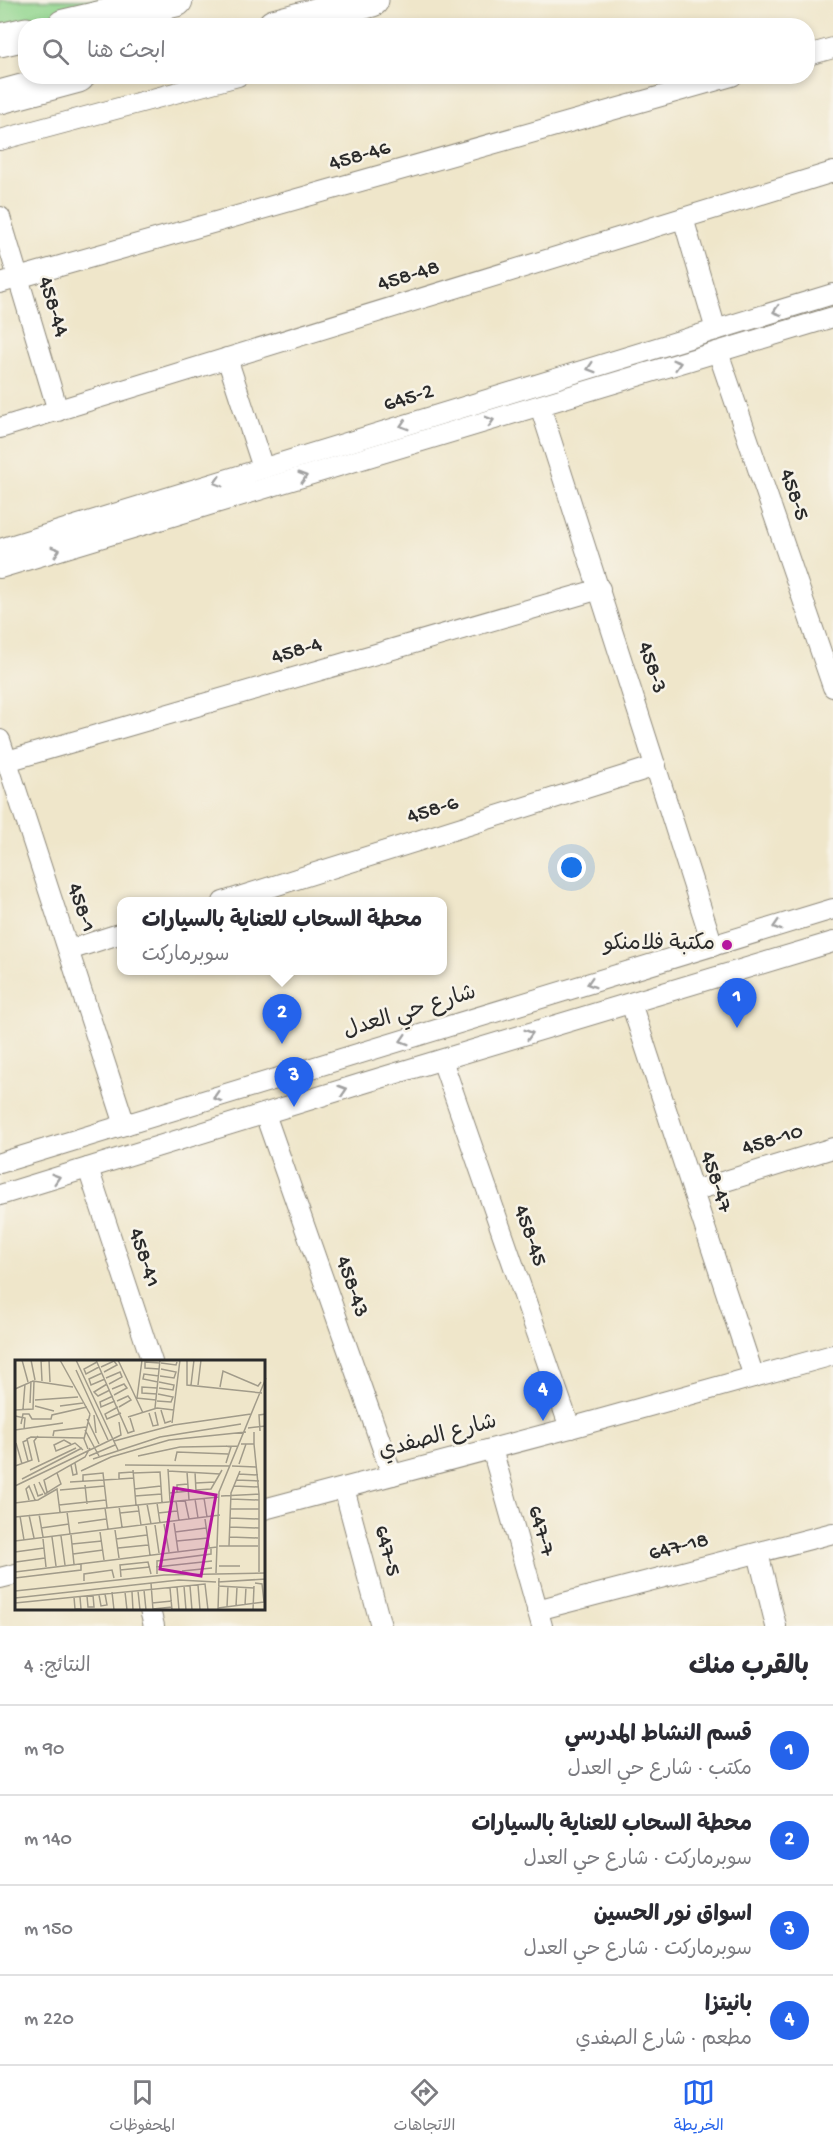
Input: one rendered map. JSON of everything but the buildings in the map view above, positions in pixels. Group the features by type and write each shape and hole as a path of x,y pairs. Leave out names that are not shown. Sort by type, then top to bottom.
{"highway":[{"path":"98,18 176,0"},
{"path":"304,18 372,0"},
{"path":"0,40 18,36"},
{"path":"0,97 48,84"}],"street":[{"path":"815,53 833,48"},
{"path":"0,140 208,84"},
{"name":"458-46","path":"9,280 704,84"},
{"name":"458-48","path":"0,428 833,172"},
{"name":"458-44","path":"0,217 9,280 58,411"},
{"path":"683,218 716,330"},
{"name":"645-2","path":"0,549 833,294"},
{"name":"645-2","path":"0,568 833,317"},
{"name":"458-5","path":"718,352 833,687"},
{"path":"227,358 263,468"},
{"name":"458-3","path":"540,406 713,946"},
{"name":"458-4","path":"8,761 600,589"},
{"name":"458-1","path":"0,740 125,1125"},
{"name":"458-6","path":"239,897 656,766"},
{"name":"شارع حي العدل","path":"0,1163 833,909"},
{"path":"69,950 117,935"},
{"path":"0,1195 833,942"},
{"name":"458-47","path":"631,1003 754,1377"},
{"path":"359,1054 367,1082"},
{"name":"458-45","path":"442,1060 570,1428"},
{"name":"458-43","path":"265,1114 392,1475"},
{"path":"98,1133 95,1146 107,1162"},
{"name":"458-10","path":"693,1191 833,1148"},
{"name":"458-41","path":"88,1168 151,1360"},
{"name":"شارع الصفدي","path":"266,1508 833,1355"},
{"name":"647-7","path":"492,1449 540,1618"},
{"name":"647-5","path":"344,1488 381,1626"},
{"name":"647-18","path":"540,1618 833,1533"},
{"path":"758,1553 776,1626"},
{"path":"0,1578 15,1574"},
{"path":"150,1611 154,1626"}],"green space":[{"path":"0,0 139,0 58,18 18,18 18,27 0,31"}],"place":[{"name":"مكتبة فلامنكو","path":"727,945"},
{"name":"قسم النشاط المدرسي","path":"737,1028"},
{"name":"محطة السحاب للعناية بالسيارات","path":"282,1044"},
{"name":"اسواق نور الحسين","path":"294,1107"},
{"name":"بانيتزا","path":"543,1421"}]}
